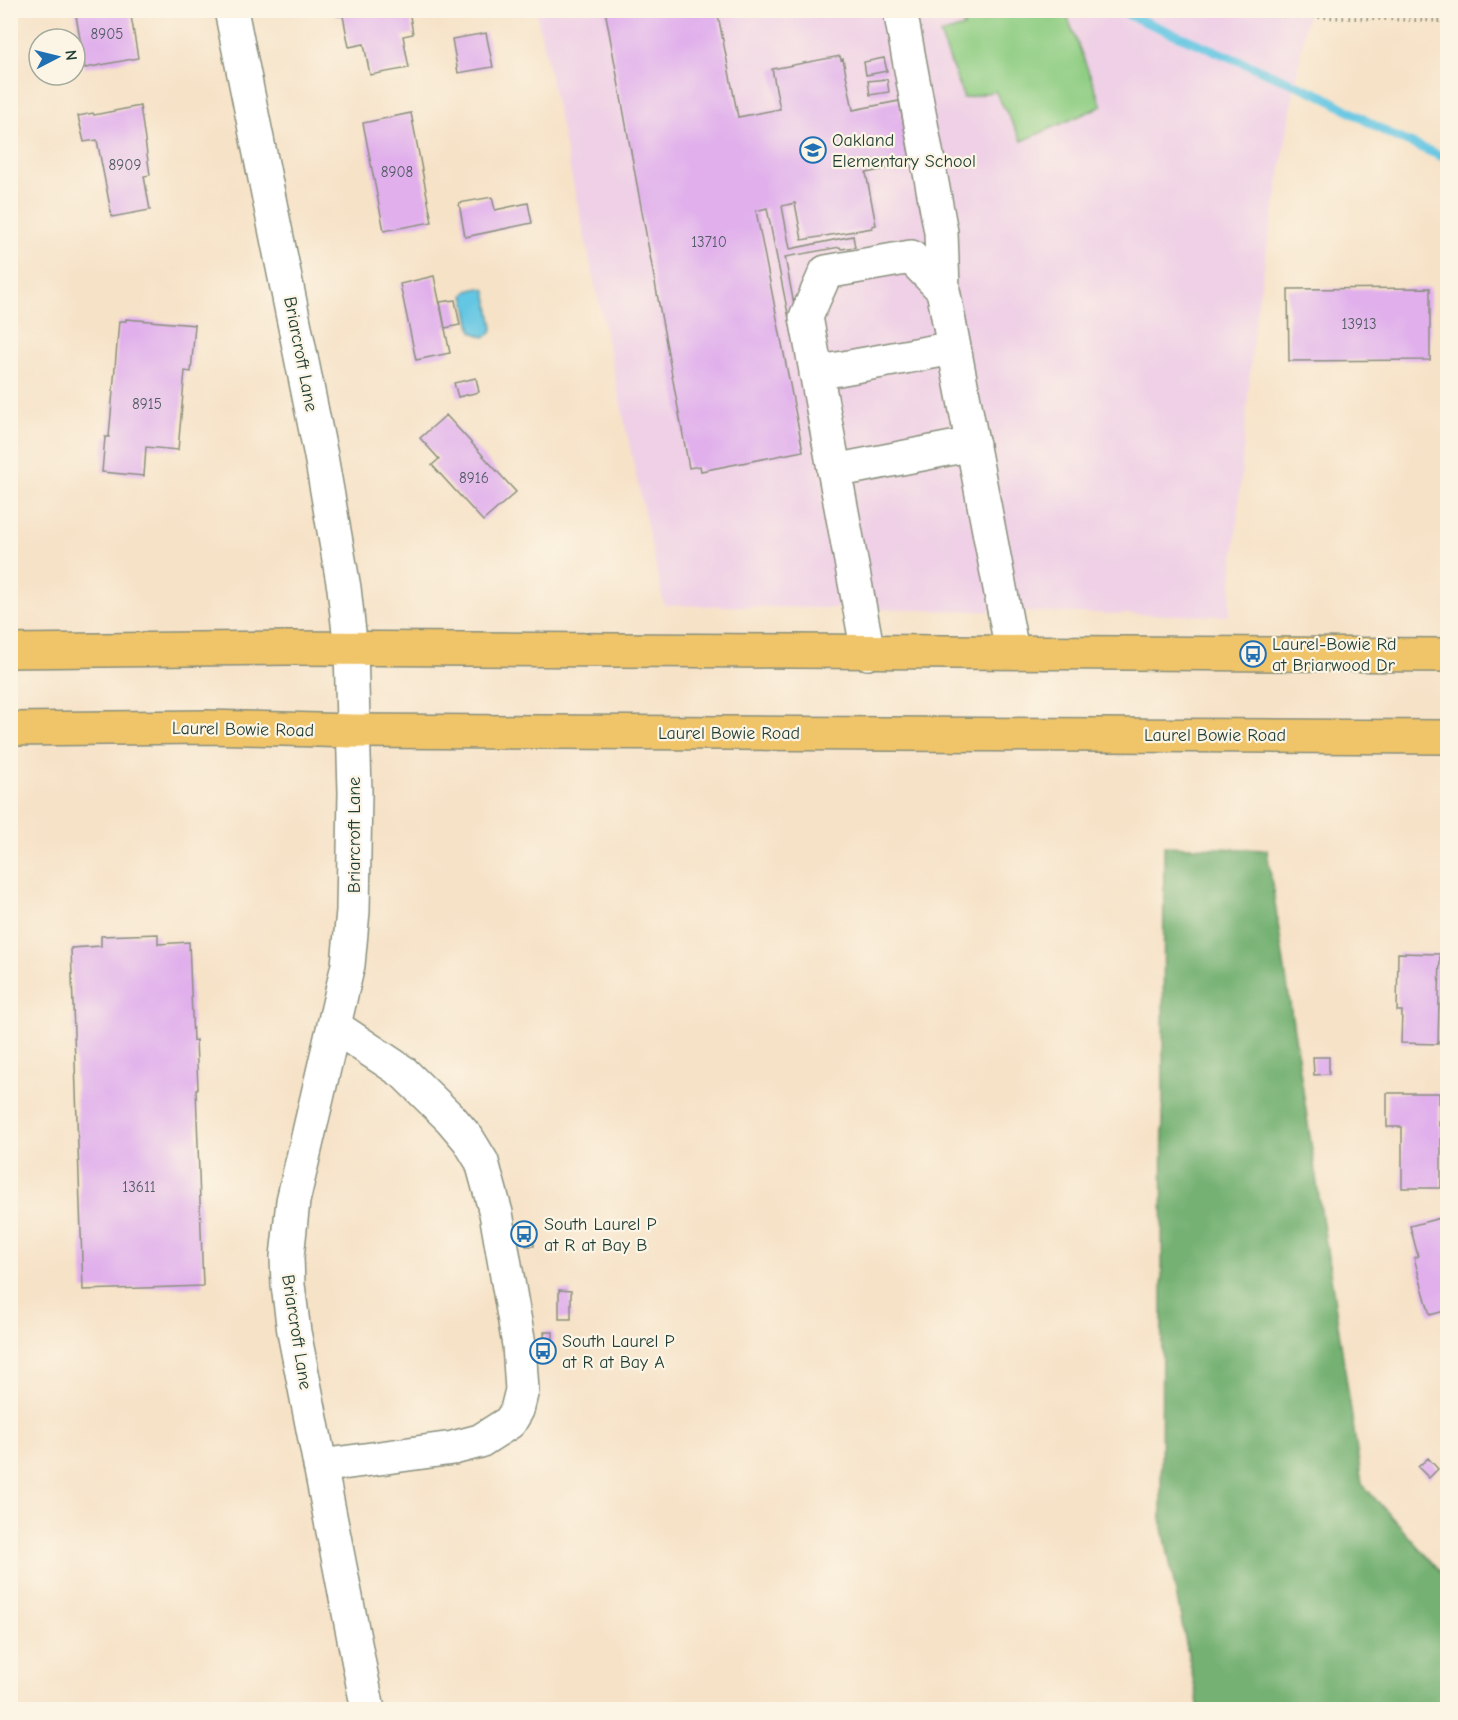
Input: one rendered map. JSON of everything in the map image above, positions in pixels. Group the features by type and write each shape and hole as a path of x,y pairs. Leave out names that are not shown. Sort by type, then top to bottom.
{"main road":[{"path":"10,651 279,648 1448,655"},
{"name":"Laurel Bowie Road","path":"10,729 207,728 353,731 1448,737"}],"street":[{"name":"Briarcroft Lane","path":"231,10 321,456 344,588 351,650 355,792 353,911 348,965 299,1170 287,1257 294,1332 368,1710"},
{"path":"900,10 941,232 943,290 1012,651"},
{"path":"868,653 806,317 826,272 911,257 943,290"},
{"path":"816,373 954,348"},
{"path":"834,471 973,444"},
{"path":"320,1466 453,1448 480,1441 510,1422 517,1410 522,1390 519,1346 496,1213 482,1162 468,1139 451,1119 403,1072 334,1026"}],"path":[{"path":"1255,10 1259,15 1448,21"}],"shaded area":[{"path":"536,11 1308,11 1254,326 1229,616 664,605"}],"green space":[{"path":"959,11 1065,11 1102,106 1022,141 995,91 964,98 940,34 964,27"},
{"path":"1164,846 1267,850 1362,1484 1447,1579 1447,1709 1199,1709 1161,1518"}],"water":[{"path":"479,288 486,290 493,328 490,334 484,337 472,332 464,295 468,291"}],"building":[{"path":"75,10 130,10 138,58 87,68 87,27 78,27"},
{"path":"336,10 409,10 413,34 403,36 409,68 370,75 364,44 349,47 343,16 337,16"},
{"path":"605,10 717,10 738,117 780,109 772,69 840,56 841,60 843,59 853,110 899,101 911,164 866,173 876,225 872,228 802,240 795,203 782,206 790,249 853,236 855,247 841,249 840,247 785,257 798,326 803,337 793,339 767,208 756,211 803,451 701,471 700,466 689,468"},
{"path":"486,33 493,67 458,73 452,39"},
{"path":"884,58 887,71 866,75 864,62"},
{"path":"887,79 889,92 870,95 868,81"},
{"path":"140,106 150,175 144,176 150,210 112,217 97,140 84,142 78,116"},
{"path":"411,113 432,222 384,231 363,123"},
{"path":"492,197 495,210 528,203 532,223 465,237 459,203"},
{"path":"434,276 450,353 416,360 400,284"},
{"path":"1430,288 1430,360 1289,361 1288,289"},
{"path":"455,300 460,325 445,328 440,302"},
{"path":"126,319 195,325 191,372 185,371 178,450 146,447 144,476 102,472 105,437 109,437 119,321 126,321"},
{"path":"476,378 479,392 458,397 454,383"},
{"path":"446,415 516,492 483,521 432,465 439,459 420,438"},
{"path":"158,934 158,944 189,942 193,1041 196,1040 198,1089 196,1089 203,1286 83,1290 71,948 101,946 101,936"},
{"path":"1398,953 1440,954 1438,1044 1401,1043 1402,1011 1397,1011"},
{"path":"1313,1057 1329,1057 1329,1074 1314,1075"},
{"path":"1387,1093 1439,1093 1441,1188 1402,1188 1402,1127 1387,1127"},
{"path":"1444,1217 1448,1228 1448,1310 1430,1315 1414,1258 1418,1256 1410,1226"},
{"path":"533,1227 534,1246 526,1246 525,1228"},
{"path":"559,1290 571,1291 571,1319 559,1319"},
{"path":"544,1332 553,1332 553,1350 545,1350"},
{"path":"1428,1458 1438,1469 1429,1478 1418,1467"}],"waterway":[{"path":"1124,10 1129,15 1323,96 1391,135 1448,159"}],"place":[{"name":"Oakland Elementary School","path":"813,150"},
{"name":"Laurel-Bowie Rd at Briarwood Dr","path":"1253,654"},
{"name":"South Laurel P at R at Bay B","path":"524,1234"},
{"name":"South Laurel P at R at Bay A","path":"543,1351"}]}
